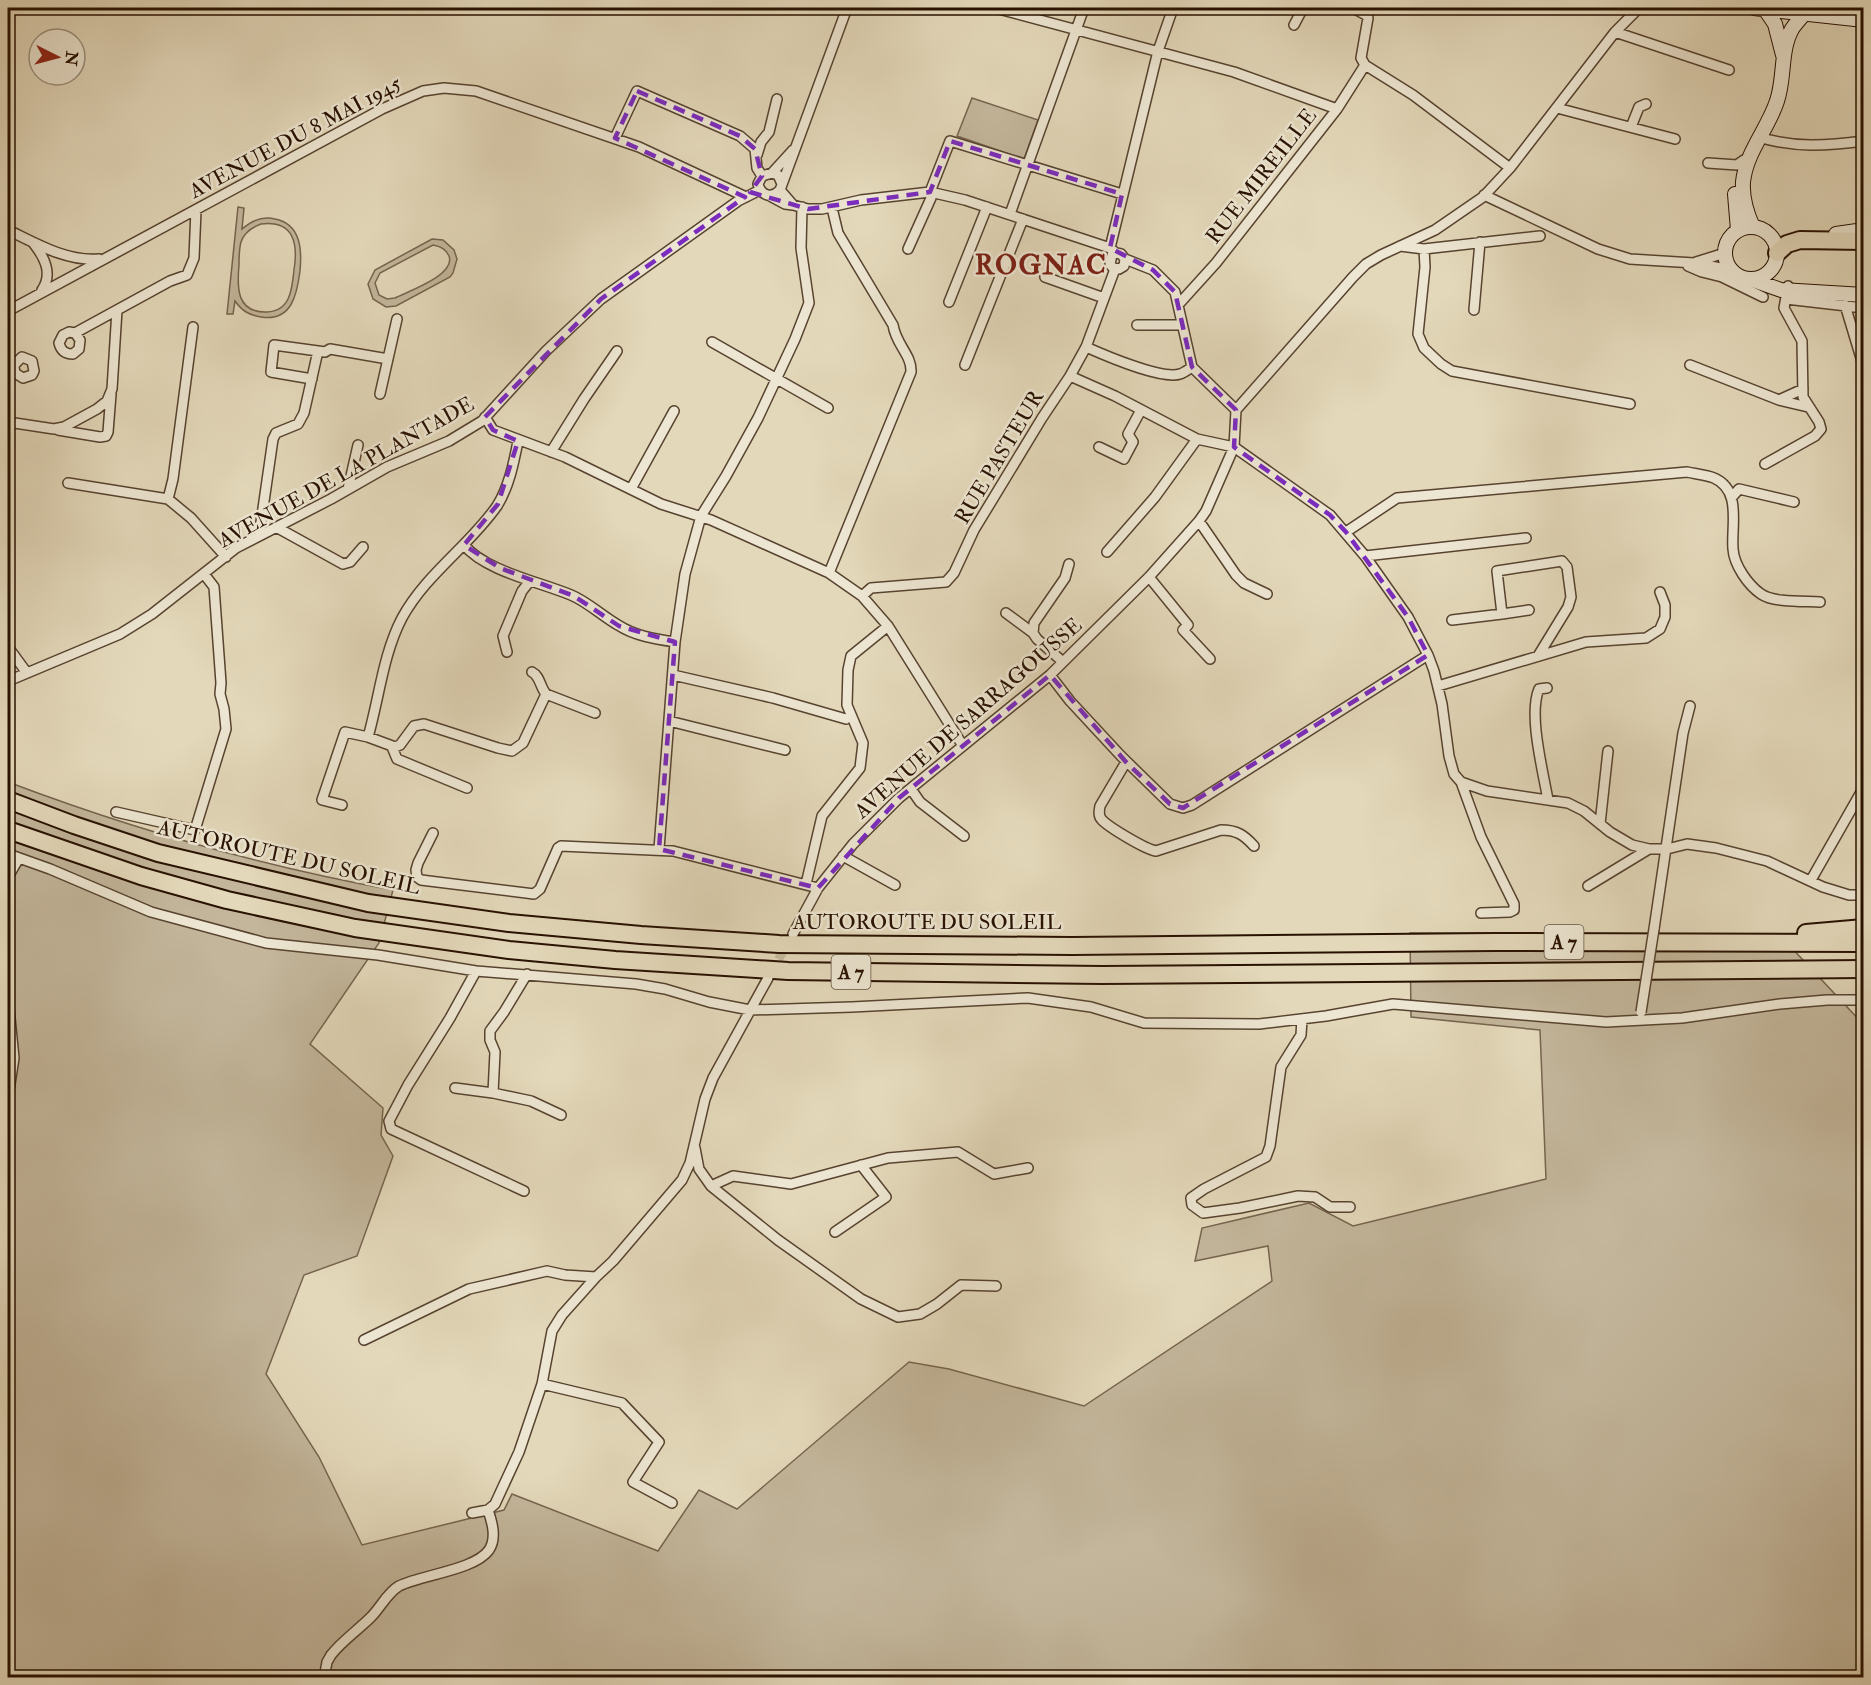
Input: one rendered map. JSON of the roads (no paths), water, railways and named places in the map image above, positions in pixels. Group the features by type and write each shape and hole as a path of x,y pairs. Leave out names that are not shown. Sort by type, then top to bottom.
{"highway":[{"path":"1777,252 1787,244 1800,240 1863,241"},
{"name":"AUTOROUTE DU SOLEIL","path":"8,800 158,853 368,903 509,923 630,934 780,944 1061,946 1494,942 1863,943"},
{"name":"A 7","path":"8,830 141,876 227,900 343,925 509,950 615,960 788,971 1102,975 1863,969"},
{"path":"1713,943 1863,928"},
{"path":"1711,971 1863,979"}],"street":[{"path":"770,196 776,194 781,187 847,8"},
{"path":"994,8 1234,72 1337,109"},
{"path":"1028,18 1032,8"},
{"path":"1010,214 1084,8"},
{"path":"1125,259 1122,268 1115,269 1109,261 1113,250 1122,194 1158,51 1173,8"},
{"path":"1294,26 1303,8"},
{"path":"1353,8 1368,18 1361,58 1365,64 1413,95 1510,168"},
{"path":"1234,447 1236,410 1353,277 1366,264 1435,230 1484,195 1510,168 1632,8"},
{"path":"1617,30 1638,8"},
{"path":"1759,8 1863,20"},
{"path":"1753,227 1746,212 1744,172 1779,97 1784,70 1784,57 1776,24 1759,8"},
{"path":"1784,57 1792,28 1804,14"},
{"path":"1617,30 1729,70"},
{"name":"RUE MIREILLE","path":"1178,305 1216,262 1337,109 1365,64"},
{"name":"AVENUE DU 8 MAI 1945","path":"8,310 382,109 423,91 444,88 476,92 639,147 746,197"},
{"path":"615,138 637,91 740,136 755,149 757,168 762,176"},
{"path":"756,157 760,142 769,132 777,99"},
{"path":"1631,127 1639,107 1646,104"},
{"path":"1557,108 1675,139"},
{"path":"1757,140 1800,146 1828,146 1863,141"},
{"path":"1738,230 1735,186 1744,160 1757,140"},
{"path":"908,249 930,198 930,192 950,141 1122,194"},
{"path":"797,146 772,172 762,176 758,184 760,190 785,204 808,209 837,207 861,200 930,192 1010,214 1113,250 1125,259 1153,270 1175,292 1192,367 1236,410"},
{"path":"1708,163 1737,165 1744,160"},
{"path":"659,849 675,642 685,574 701,516 731,466 777,378 809,303 798,206 781,187 778,176 772,172"},
{"name":"AVENUE DE LA PLANTADE","path":"8,681 120,634 152,615 236,548 387,467 449,441 482,422 546,351 601,299 700,228 760,190"},
{"path":"1484,195 1598,249 1630,259 1694,263 1732,270 1743,277 1787,292 1863,308"},
{"path":"829,573 911,372 911,365 895,337 893,325 838,233 837,207"},
{"path":"949,302 987,207"},
{"path":"75,333 170,281 187,275 194,258 196,210"},
{"path":"964,365 1023,219"},
{"path":"1732,270 1725,253 1729,239 1738,230 1759,228 1770,235 1777,252 1771,269 1766,274 1750,279"},
{"path":"8,230 74,258 104,259"},
{"path":"1770,235 1831,234 1863,230"},
{"path":"1400,246 1424,249 1540,236"},
{"path":"33,242 48,269 46,284 39,293"},
{"path":"1474,310 1480,242"},
{"path":"1424,249 1425,267 1418,334 1424,348 1441,364 1452,371 1630,404"},
{"path":"1694,263 1725,253"},
{"path":"1683,263 1702,272 1722,277 1763,297"},
{"name":"RUE PASTEUR","path":"862,596 871,588 946,582 954,573 974,531 1086,347 1115,269"},
{"path":"1765,464 1819,433 1819,422 1803,397 1802,341 1784,308 1787,292 1771,269"},
{"path":"1045,277 1104,298"},
{"path":"1787,292 1863,295"},
{"path":"1845,305 1863,368"},
{"path":"8,422 100,437 106,436 112,389 117,310"},
{"path":"380,394 397,319"},
{"path":"1137,325 1182,325"},
{"path":"168,498 173,479 193,327"},
{"path":"712,342 828,408"},
{"path":"312,379 271,372 274,345 325,352 330,349 388,359"},
{"path":"1086,347 1168,375 1180,374 1192,367"},
{"path":"259,536 273,439 276,433 298,424 304,413 318,351"},
{"path":"551,452 617,351"},
{"path":"1690,365 1779,400 1808,407"},
{"path":"1070,376 1197,439 1234,447 1330,515 1365,556 1408,617 1428,655 1438,686 1454,774 1461,782 1481,837 1514,904 1514,910 1510,912 1481,913"},
{"path":"54,429 64,427 97,409 106,401 112,389"},
{"path":"1779,400 1803,389"},
{"path":"1099,447 1124,459 1133,442 1128,434 1141,410"},
{"path":"631,489 674,411"},
{"path":"485,417 493,430 551,452 661,504 701,516 829,573 862,596 888,626 963,746"},
{"path":"1107,552 1155,497 1197,439"},
{"path":"368,737 392,644 402,619 433,576 464,545 498,504 512,469 518,441"},
{"path":"348,489 358,446"},
{"name":"AVENUE DE SARRAGOUSSE","path":"793,934 818,888 853,844 911,789 1050,675 1149,577 1206,511 1234,447"},
{"path":"1346,532 1397,498 1687,472 1715,478 1727,488 1732,497 1733,551 1742,574 1762,595 1776,599 1820,602"},
{"path":"68,483 168,498 191,518 226,557"},
{"path":"1732,497 1739,489 1794,502"},
{"path":"1199,520 1236,575 1244,583 1267,594"},
{"path":"276,527 343,564 347,564 363,547"},
{"path":"1365,556 1526,538"},
{"path":"464,545 471,554 530,581 574,596 619,626 638,634 675,642"},
{"path":"1502,614 1497,571 1562,561 1567,567 1571,581 1571,597 1568,607 1538,656"},
{"path":"1033,633 1034,623 1065,578 1069,564"},
{"path":"116,812 195,830 226,729 220,693 214,587 204,574"},
{"path":"1149,577 1188,625 1183,630 1210,659"},
{"path":"507,652 503,636 522,591 530,581"},
{"path":"1438,686 1586,642 1646,638 1660,629 1665,617 1664,598 1660,592"},
{"path":"1452,620 1529,610"},
{"path":"1006,613 1033,633 1063,662"},
{"path":"806,884 822,816 860,768 862,761 863,743 847,705 846,697 851,656 888,626"},
{"path":"8,647 27,673"},
{"path":"1050,675 1070,701 1126,762 1170,804 1183,808 1192,805 1428,655"},
{"path":"531,672 539,678 541,688 546,694 595,713"},
{"path":"673,675 773,698 846,719"},
{"path":"1547,688 1539,689 1534,700 1537,736 1548,800"},
{"path":"342,805 322,800 345,732 368,737 392,747 400,746 414,726 424,724 512,751 523,743 546,694"},
{"path":"1641,1017 1683,733 1690,706"},
{"path":"669,721 785,750"},
{"path":"392,747 397,759 467,788"},
{"path":"1600,824 1608,751"},
{"path":"1126,762 1098,812 1101,819 1114,828 1148,850 1156,850 1221,830 1232,830 1243,834 1254,846"},
{"path":"1461,782 1487,791 1568,803 1584,811 1610,832 1632,845 1648,849 1667,849 1687,844 1740,853 1767,861 1823,887 1849,895 1863,895"},
{"path":"1811,880 1863,787"},
{"path":"911,789 920,802 964,836"},
{"path":"433,833 416,870 417,877 421,880 534,894 540,889 558,848 561,846 639,851 673,850 818,888"},
{"path":"1588,886 1648,849"},
{"path":"8,854 151,912 266,944 378,955 476,971 646,985 709,1002 750,1010 852,1008 1028,998 1091,1007 1144,1023 1259,1024 1393,1004 1606,1022 1641,1017 1682,1018 1780,1004 1863,1000"},
{"path":"843,856 895,885"},
{"path":"8,877 19,858"},
{"path":"476,971 389,1121 391,1129 524,1191"},
{"path":"493,1093 495,1052 490,1040 490,1031 527,974"},
{"path":"472,1513 488,1510 495,1504 519,1452 542,1384 552,1331 562,1315 613,1261 682,1180 690,1163 705,1099 713,1078 768,978"},
{"path":"8,998 14,1058 8,1096"},
{"path":"1302,1019 1301,1035 1281,1067 1270,1146 1266,1157 1204,1189 1191,1198 1192,1205 1203,1213 1298,1196 1315,1197 1330,1207 1350,1207"},
{"path":"455,1088 531,1101 561,1115"},
{"path":"694,1146 699,1169 711,1186 778,1239 861,1299 898,1317 920,1314 961,1285 996,1286"},
{"path":"711,1186 733,1176 790,1184 888,1158 958,1152 994,1174 1028,1168"},
{"path":"835,1232 886,1197 861,1165"},
{"path":"364,1340 469,1289 547,1271 596,1277"},
{"path":"542,1384 622,1403 659,1442 633,1482 672,1503"},
{"path":"324,1677 331,1655 371,1617 391,1592 409,1582 463,1565 489,1551 493,1535 488,1510"}],"tunnel":[{"path":"772,971 787,944"}],"district":[{"name":"ROGNAC","path":"1041,265"}]}
